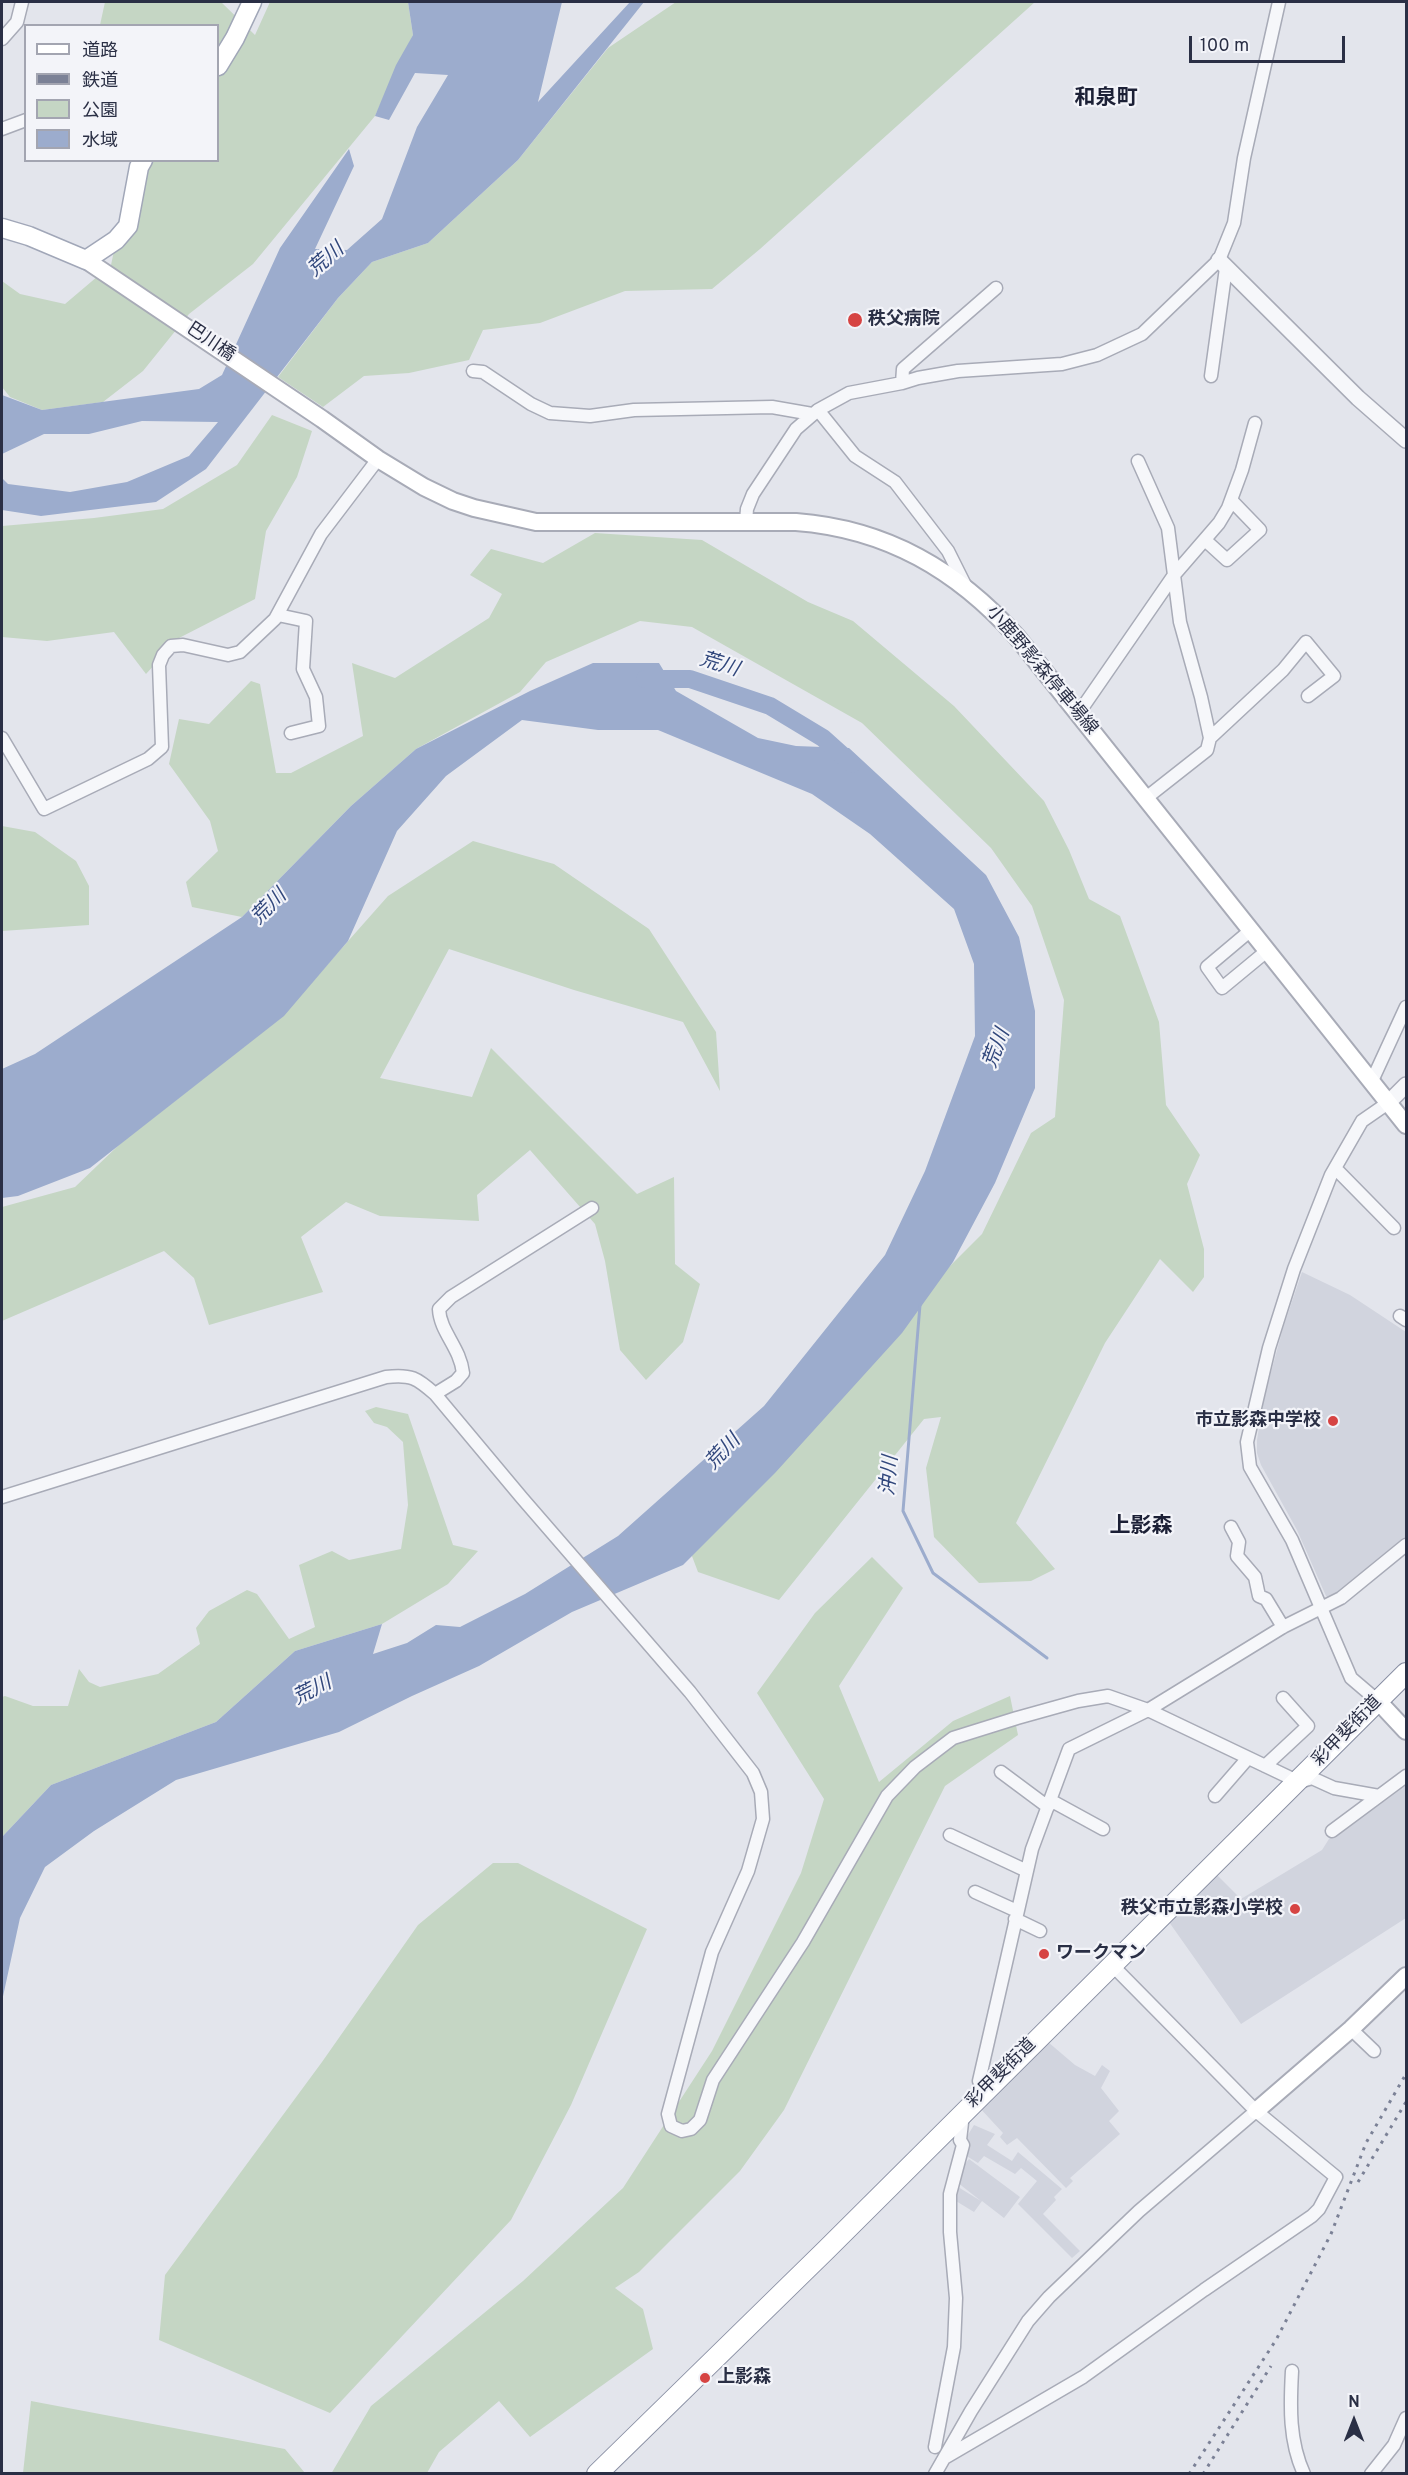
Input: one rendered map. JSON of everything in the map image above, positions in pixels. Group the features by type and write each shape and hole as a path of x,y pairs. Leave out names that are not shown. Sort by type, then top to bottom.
{"highway":[{"name":"彩甲斐街道","path":"597,2474 1407,1673"}],"main road":[{"path":"219,64 235,38 252,2"},
{"path":"2,228 39,240 92,264 128,226 142,162"},
{"name":"巴川橋","path":"92,264 322,419"},
{"name":"小鹿野影森停車場線","path":"322,419 378,459 453,501 507,517 536,522 828,524 901,548 935,565 966,586 1017,637 1268,950 1371,1083 1407,1125"},
{"path":"1378,1701 1407,1731"},
{"path":"1256,2112 1352,2029 1407,1976"}],"street":[{"path":"2,39 17,22 22,2"},
{"path":"1211,376 1223,264 1279,2"},
{"path":"2,129 24,121"},
{"path":"746,522 747,509 753,494 796,429 815,412 849,393 958,371 1062,364 1097,355 1142,334 1223,264"},
{"path":"1223,264 1358,398 1407,440"},
{"path":"902,383 903,369 996,288"},
{"path":"473,371 483,372 531,404 549,413 590,416 634,410 772,407 815,412 855,456 894,482 948,551 966,586"},
{"path":"1078,714 1174,575 1219,523 1231,500 1242,470 1255,423"},
{"path":"2,738 7,760 44,809 148,759 162,747 159,665 163,655 171,646 183,645 228,656 240,652 278,615 321,534 378,459"},
{"path":"1138,461 1168,528 1180,622 1210,738 1207,750 1146,798"},
{"path":"1205,540 1227,560 1260,530 1231,500"},
{"path":"278,615 306,621 303,669 316,698 319,726 291,732"},
{"path":"1210,738 1283,670 1306,642 1334,676 1308,696"},
{"path":"1251,930 1207,967 1222,988 1268,950"},
{"path":"1371,1083 1407,1007"},
{"path":"1378,1701 1351,1678 1292,1540 1250,1467 1246,1442 1269,1348 1294,1269 1335,1168 1362,1121 1388,1103 1407,1085"},
{"path":"1335,1168 1394,1228"},
{"path":"435,1394 456,1381 463,1373 461,1358 439,1318 439,1309 451,1298 592,1208"},
{"path":"2,1497 386,1377 410,1376 435,1394 690,1692 753,1773 761,1792 763,1819 748,1871 712,1952 668,2114 671,2126 682,2131 691,2129 700,2120 713,2080 803,1942 886,1796 915,1767 954,1738 1078,1701 1108,1696 1148,1710 1299,1782 1312,1778 1334,1788 1379,1796"},
{"path":"1231,1527 1239,1542 1237,1556 1255,1577 1259,1596 1266,1599 1282,1627"},
{"path":"985,2091 979,2081 1016,1915 1027,1871 1069,1749 1148,1710 1282,1627 1341,1598 1407,1545"},
{"path":"1265,1766 1308,1726 1283,1698"},
{"path":"1215,1796 1248,1758"},
{"path":"1001,1772 1049,1803 1103,1829"},
{"path":"1332,1831 1407,1776"},
{"path":"950,1835 1027,1871"},
{"path":"975,1892 1040,1931"},
{"path":"946,2457 1083,2377 1319,2210 1336,2177 1256,2112 1112,1965"},
{"path":"1352,2029 1374,2050"},
{"path":"935,2474 971,2410 1028,2321 1049,2297 1139,2211 1256,2112"},
{"path":"935,2447 954,2347 956,2298 950,2194 963,2145 960,2140 963,2113"},
{"path":"1292,2371 1290,2411 1292,2434 1304,2474"},
{"path":"1371,2474 1394,2445 1407,2418"}],"shaded area":[{"name":"市立影森中学校","path":"1302,1272 1350,1295 1406,1332 1406,1539 1349,1590 1331,1599 1326,1596 1297,1530 1261,1465 1257,1453 1263,1402 1283,1328"},
{"name":"秩父市立影森小学校","path":"1406,1779 1406,1918 1241,2024 1169,1922 1217,1875 1241,1899 1322,1850 1334,1831"},
{"path":"1048,2042 1075,2065 1095,2076 1102,2065 1110,2071 1101,2088 1119,2111 1109,2121 1120,2134 1070,2178 1073,2181 1066,2188 1017,2138 1007,2145 1000,2137 1003,2133 978,2106"},
{"path":"974,2125 995,2134 987,2145 1012,2161 1018,2152 1062,2189 1054,2197 1056,2200 1043,2214 1080,2251 1072,2258 1018,2204 1037,2181 1021,2168 1015,2174 984,2156 978,2163 965,2155 970,2147 963,2143"},
{"path":"969,2159 1020,2197 1004,2218 982,2201 974,2212 951,2198 958,2187 981,2201 953,2179"}],"green space":[{"path":"105,2 221,2 255,35 270,2 408,2 413,35 375,116 253,264 189,314 143,371 103,402 42,410 10,397 2,387 2,281 20,294 65,304 111,265 133,162 219,162 219,24 100,24"},
{"path":"676,2 1035,2 760,249 712,289 625,291 540,323 483,330 469,360 409,373 364,376 323,407 278,377 338,298 372,262 428,243 518,160 608,48"},
{"path":"272,415 312,431 297,477 266,531 255,599 179,638 146,674 114,632 47,641 2,637 2,526 163,509 237,465"},
{"path":"595,533 702,540 808,602 853,621 954,706 1044,801 1069,850 1089,899 1120,916 1159,1022 1166,1105 1200,1155 1187,1184 1204,1249 1204,1277 1193,1292 1160,1259 1105,1343 1016,1523 1055,1569 1031,1581 979,1583 934,1537 926,1468 941,1417 924,1419 779,1600 698,1572 687,1543 838,1378 982,1234 1031,1133 1055,1117 1064,1000 1032,906 991,848 862,723 692,627 640,621 546,662 520,692 416,749 351,806 242,917 192,907 186,882 218,851 210,821 169,764 179,719 209,724 251,681 260,684 276,773 291,773 363,736 352,663 395,678 489,618 502,594 470,575 491,549 543,563"},
{"path":"2,826 35,832 76,861 89,886 89,925 2,931"},
{"path":"473,841 554,864 649,929 716,1032 720,1091 683,1022 574,990 449,949 380,1078 472,1097 491,1048 637,1194 674,1177 675,1264 700,1284 683,1342 646,1380 620,1350 605,1261 595,1224 530,1150 477,1195 479,1221 380,1216 346,1202 301,1237 323,1292 209,1325 194,1278 164,1251 2,1321 2,1207 75,1187 122,1142 280,1018 388,896"},
{"path":"376,1407 408,1414 453,1545 478,1551 448,1584 382,1624 295,1651 216,1722 51,1785 2,1837 2,1697 33,1706 68,1706 79,1669 89,1682 100,1687 158,1674 200,1644 196,1628 209,1611 247,1590 257,1594 289,1639 315,1627 299,1565 332,1551 349,1560 401,1549 408,1505 403,1442 387,1427 374,1423 365,1411"},
{"path":"872,1557 903,1588 839,1686 879,1782 953,1721 1010,1696 1018,1735 945,1786 784,2110 740,2171 639,2272 615,2288 643,2309 653,2349 530,2437 499,2401 439,2452 427,2473 331,2474 371,2406 523,2281 623,2188 712,2051 801,1873 824,1799 757,1693 815,1613"},
{"path":"493,1863 518,1863 647,1929 571,2105 511,2220 330,2413 159,2340 165,2275 322,2062 418,1925"},
{"path":"31,2401 285,2449 305,2473 23,2473"}],"water":[{"path":"408,2 562,2 538,102 630,2 644,2 518,160 428,243 372,262 338,298 206,469 156,502 41,516 2,510 2,478 8,484 70,492 127,482 189,456 218,422 142,421 89,434 44,434 2,454 2,395 42,410 199,389 222,375 280,248 349,149 354,166 315,249 347,250 382,219 417,127 448,75 415,73 389,120 375,116 396,65 413,35"},
{"path":"593,663 659,663 676,691 758,738 796,746 849,748 986,875 1019,937 1035,1011 1035,1088 995,1183 953,1262 902,1333 775,1473 683,1565 572,1612 479,1666 339,1732 176,1780 94,1831 45,1867 20,1918 2,2001 2,1837 51,1785 216,1722 295,1651 382,1624 373,1654 407,1643 436,1625 460,1627 525,1594 618,1536 764,1406 885,1255 925,1171 975,1036 974,964 954,909 870,834 812,794 658,730 598,730 522,720 446,776 397,831 348,941 284,1016 90,1168 18,1196 2,1198 2,1069 35,1054 242,917 351,806 416,749 530,691"}],"waterway":[{"name":"荒川","path":"645,679 690,679 770,706 823,738 852,764"},
{"name":"沖川","path":"920,1305 903,1511 933,1573 1047,1658"}],"railway":[{"path":"1189,2474 1276,2340 1331,2234 1366,2143 1406,2074"},
{"path":"1358,2182 1406,2102"},
{"path":"1203,2474 1271,2366"}],"place":[{"name":"秩父病院","path":"855,320"},
{"name":"市立影森中学校","path":"1333,1421"},
{"name":"秩父市立影森小学校","path":"1295,1909"},
{"name":"ワークマン","path":"1044,1954"},
{"name":"上影森","path":"705,2378"}],"district":[{"name":"和泉町","path":"1106,100"},
{"name":"上影森","path":"1141,1528"}]}
